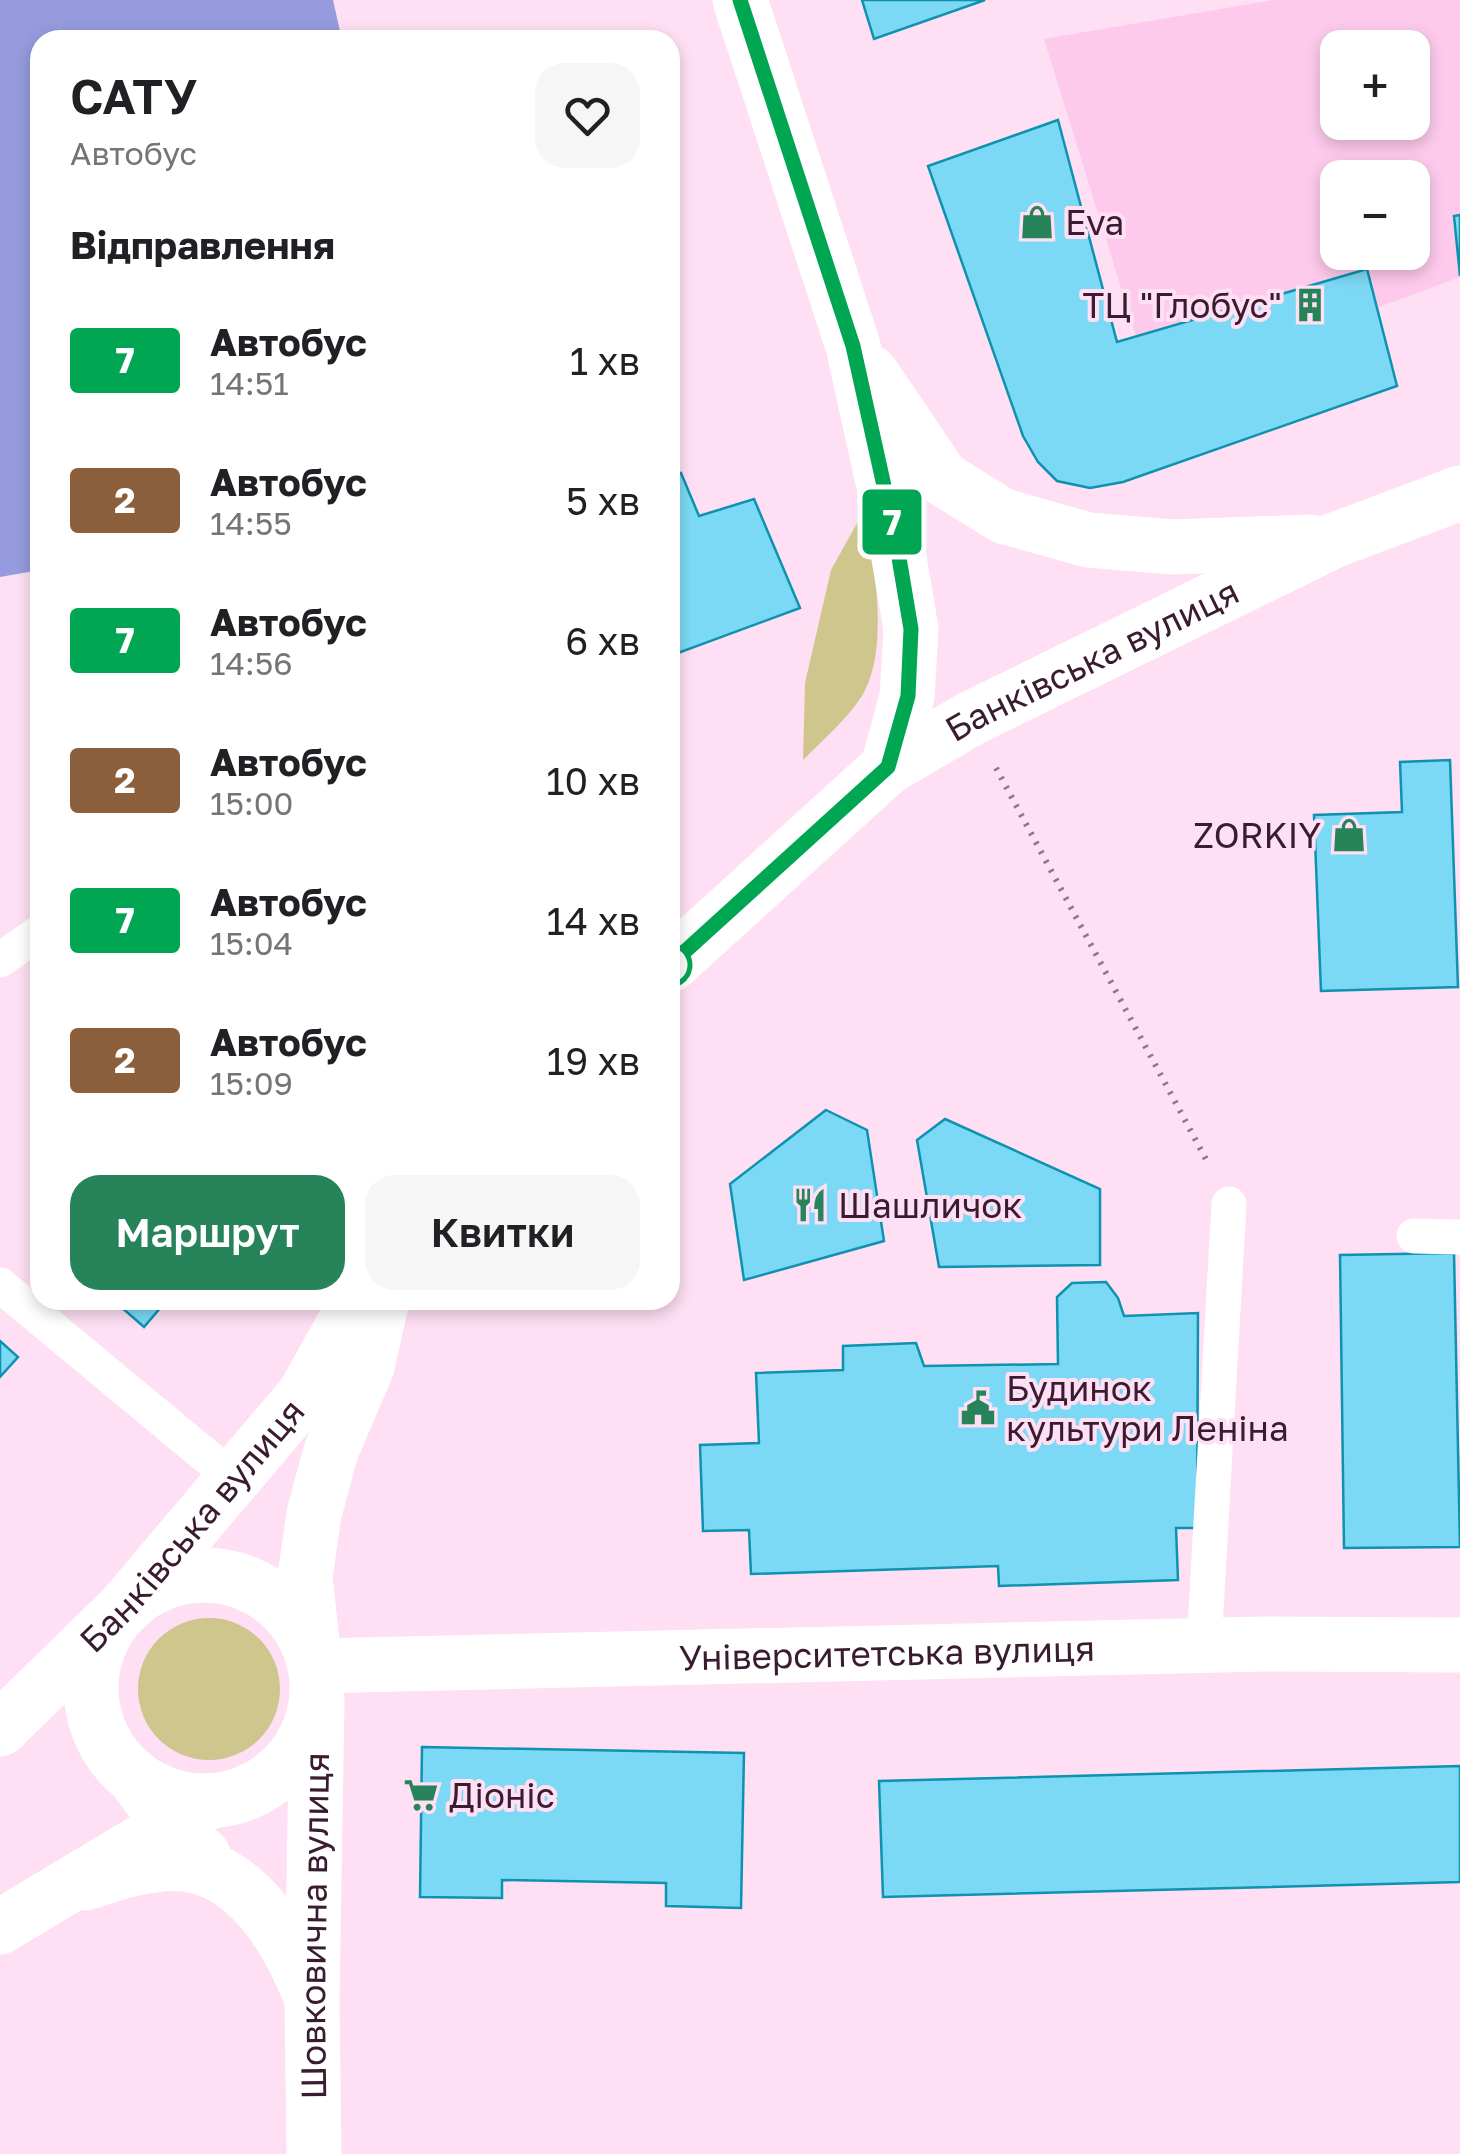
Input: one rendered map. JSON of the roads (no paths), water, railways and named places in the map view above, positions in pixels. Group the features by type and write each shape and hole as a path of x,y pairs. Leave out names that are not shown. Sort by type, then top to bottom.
{"street":[{"path":"740,0 853,346 896,540 911,629 908,696 888,767"},
{"path":"853,346 942,478 1002,516 1088,540 1173,547 1221,548 1335,540"},
{"name":"Банківська вулиця","path":"680,956 888,767 970,719 1335,540 1460,493"},
{"name":"Банківська вулиця","path":"0,1729 124,1608 306,1394 352,1310"},
{"name":"Шовковична вулиця","path":"314,2154 315,1675 305,1578 314,1514 331,1451 367,1367 380,1310"},
{"path":"0,1927 190,1813 245,1794 284,1770 308,1735 315,1675 294,1618 265,1592 220,1576 189,1576 169,1581 124,1608 96,1651 91,1700 105,1744 136,1779 190,1813 236,1886 278,1931 296,1960 312,2000"},
{"name":"Університетська вулиця","path":"315,1675 1204,1646 1460,1645"},
{"path":"58,1892 122,1871 163,1864 187,1864 236,1886"}],"lane":[{"path":"0,960 30,939"},
{"path":"1204,1646 1230,1204"},
{"path":"1414,1236 1460,1238"},
{"path":"0,1285 30,1310"},
{"path":"30,1310 234,1479"}],"water":[{"path":"0,0 333,0 340,30 30,30 30,572 0,577"}],"place":[{"name":"Eva","path":"1037,222"},
{"name":"ТЦ \"Глобус\"","path":"1310,305"},
{"name":"ZORKIY","path":"1349,835"},
{"name":"Шашличок","path":"810,1205"},
{"name":"Будинок культури Леніна","path":"978,1408"},
{"name":"Діоніс","path":"421,1795"}]}
